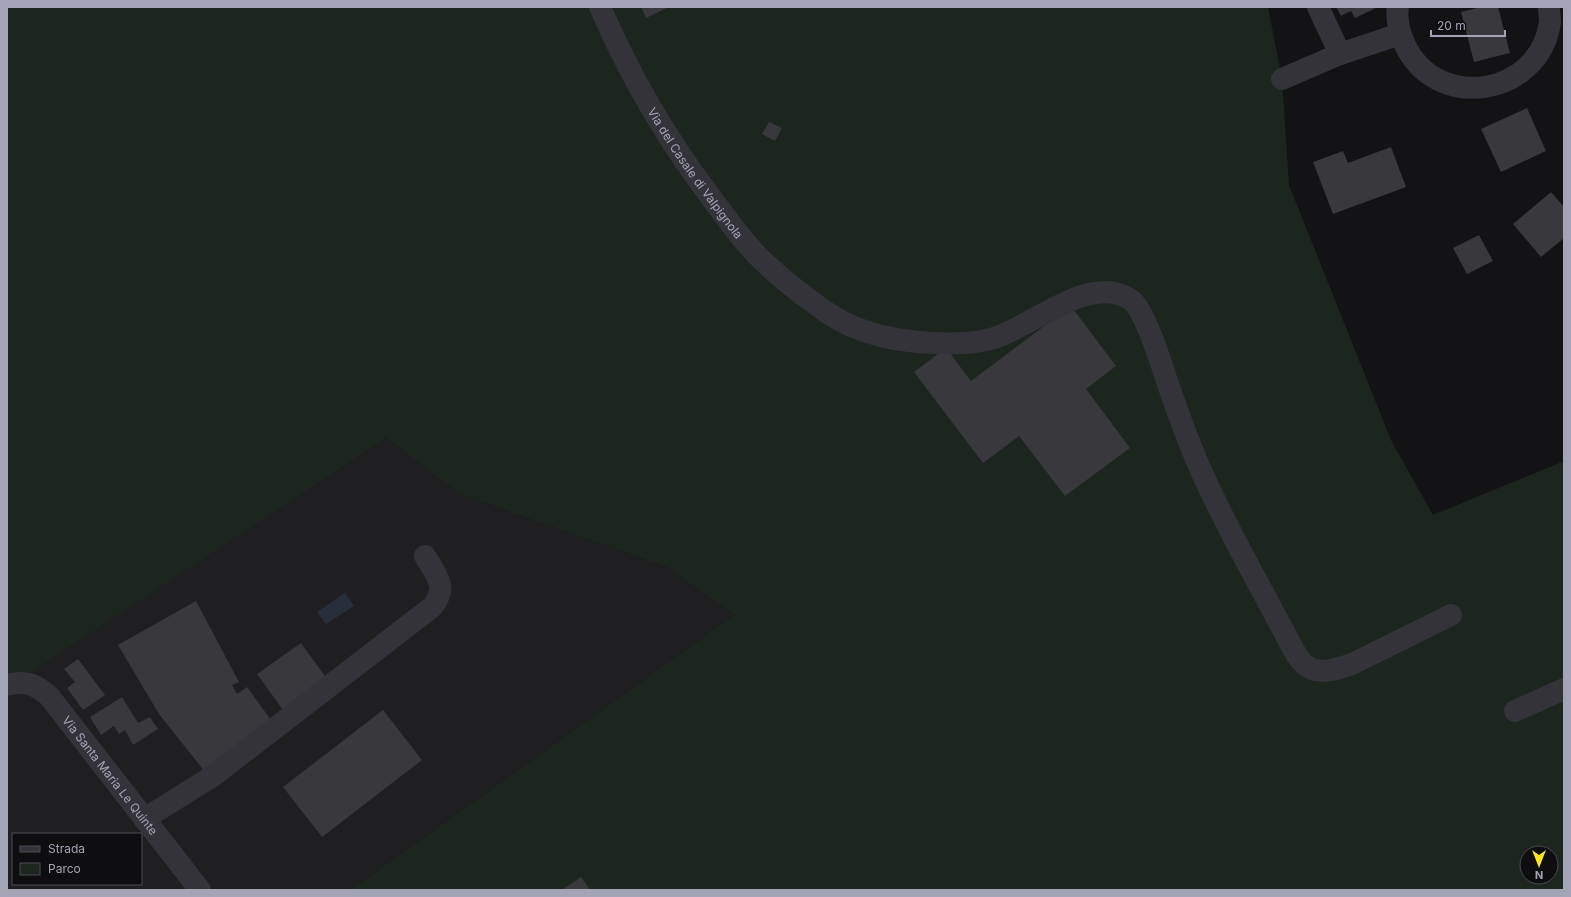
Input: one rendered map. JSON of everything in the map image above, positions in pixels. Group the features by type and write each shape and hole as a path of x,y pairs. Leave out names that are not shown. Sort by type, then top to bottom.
{"street":[{"name":"Via del Casale di Valpignola","path":"600,7 636,80 655,114 683,159 744,242 758,257 793,288 826,312 854,327 885,337 918,342 964,343 1001,336 1070,301 1089,294 1105,291 1114,292 1129,299 1135,304 1140,310 1190,444 1203,474 1223,516 1292,647 1303,664 1317,671 1336,670 1352,664 1451,615"},
{"path":"1318,7 1340,54"},
{"path":"1398,7 1400,34 1410,55 1426,72 1446,84 1468,89 1491,87 1513,78 1531,64 1543,44 1550,22 1549,7"},
{"path":"1282,79 1340,54 1400,34"},
{"path":"144,819 213,776 432,607 439,599 440,580 425,556"},
{"name":"Via Santa Maria Le Quinte","path":"7,685 28,683 39,688 49,696 200,890"},
{"path":"1515,711 1564,689"}],"shaded area":[{"path":"386,438 459,494 666,567 734,615 350,890 7,890 7,684"}],"green space":[{"path":"7,7 1268,7 1282,79 1289,185 1391,440 1433,515 1564,461 1564,890 350,890 734,615 666,567 459,494 386,438 7,688"}],"water":[{"path":"345,593 354,606 326,624 317,612"}],"building":[{"path":"641,7 669,7 646,18"},
{"path":"1336,7 1378,7 1355,18 1351,11 1341,16"},
{"path":"1481,7 1498,7 1510,53 1474,62 1461,12"},
{"path":"1527,108 1546,151 1501,172 1481,129"},
{"path":"769,122 782,128 775,141 762,134"},
{"path":"1391,147 1406,187 1333,214 1313,162 1343,151 1348,163"},
{"path":"1551,192 1564,207 1564,238 1541,257 1513,224"},
{"path":"1479,235 1493,261 1467,274 1453,248"},
{"path":"1071,306 1116,366 1086,389 1130,448 1065,496 1019,436 983,463 914,372 946,348 971,381"},
{"path":"196,601 239,682 232,685 237,694 247,687 271,720 205,772 159,714 118,645"},
{"path":"301,643 327,679 283,710 257,674"},
{"path":"78,659 105,695 83,710 67,688 75,682 64,669"},
{"path":"122,697 138,723 150,717 158,729 133,745 125,730 119,734 114,726 101,735 90,717"},
{"path":"383,710 422,760 322,837 283,787"},
{"path":"581,877 590,890 562,890"}]}
